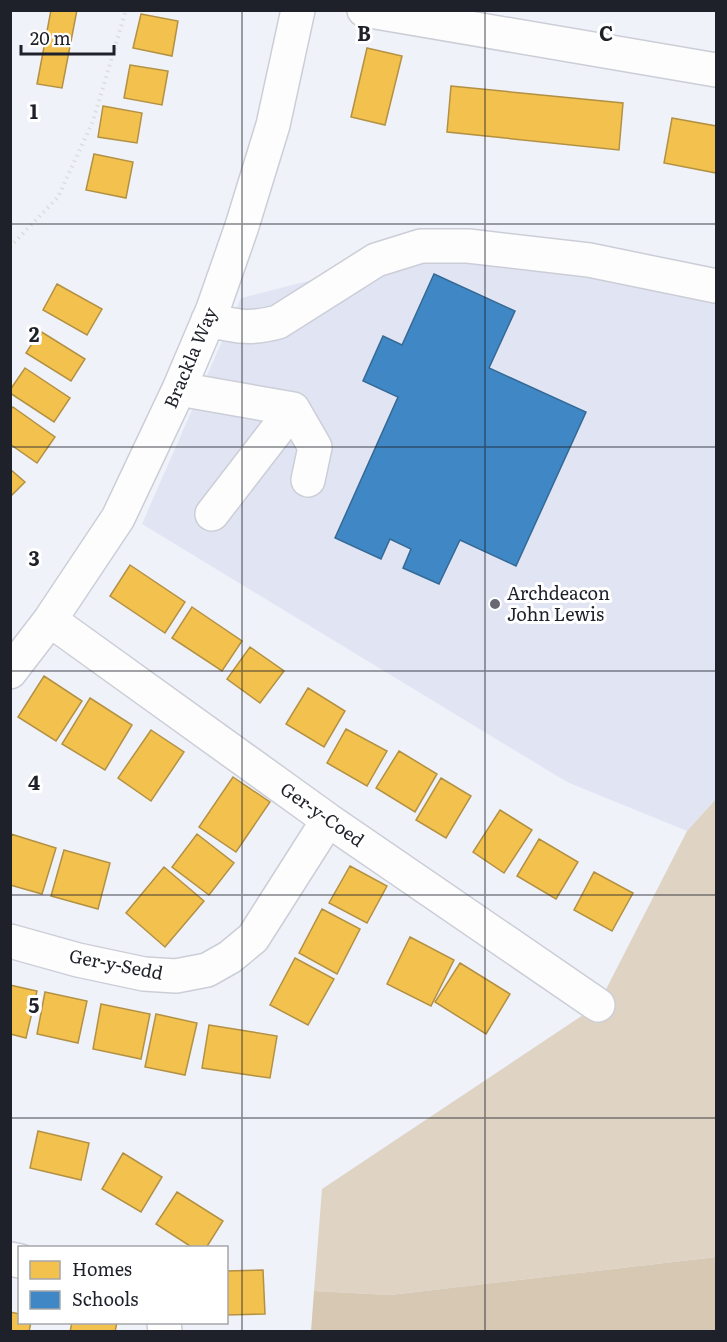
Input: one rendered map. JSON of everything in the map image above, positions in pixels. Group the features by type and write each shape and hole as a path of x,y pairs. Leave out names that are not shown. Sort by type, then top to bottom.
{"street":[{"name":"Brackla Way","path":"10,672 50,620 118,518 179,389 208,320 242,226 273,125 298,10"},
{"path":"364,10 489,21 717,70"},
{"path":"208,320 247,328 262,327 278,322 376,260 421,246 468,246 589,260 717,286"},
{"path":"179,389 293,409 315,447 308,480"},
{"path":"212,514 293,409"},
{"name":"Ger-y-Coed","path":"50,620 328,820 598,1005"},
{"name":"Ger-y-Sedd","path":"10,941 78,960 144,974 176,976 207,970 230,957 253,938 328,820"}],"path":[{"path":"10,247 58,197 93,121 126,10"}],"shaded area":[{"name":"Archdeacon John Lewis","path":"430,250 716,286 716,799 687,831 567,782 142,524 241,298"},
{"path":"716,799 716,1257 390,1295 314,1291 322,1189 598,1005 687,831"},
{"path":"716,1257 716,1331 311,1331 314,1291 390,1295"}],"building: Homes":[{"path":"51,10 77,10 62,88 37,84"},
{"path":"141,14 178,21 172,56 133,48"},
{"path":"367,48 402,56 385,125 351,117"},
{"path":"130,65 168,71 162,105 124,98"},
{"path":"451,86 623,103 619,150 447,132"},
{"path":"103,106 142,113 137,143 98,137"},
{"path":"672,118 716,126 716,173 664,163"},
{"path":"94,154 133,162 126,198 86,190"},
{"path":"57,284 102,309 87,335 43,310"},
{"path":"40,331 85,359 71,381 26,353"},
{"path":"25,368 70,398 54,422 10,393"},
{"path":"13,407 55,437 37,463 10,444 10,410"},
{"path":"10,469 25,482 10,497"},
{"path":"130,565 185,602 165,633 110,596"},
{"path":"192,607 242,641 222,671 172,638"},
{"path":"250,647 284,671 260,703 227,679"},
{"path":"44,676 82,701 56,741 18,717"},
{"path":"308,688 345,711 324,747 286,724"},
{"path":"90,698 132,725 105,770 62,744"},
{"path":"346,729 387,751 367,786 327,763"},
{"path":"151,730 184,752 151,801 118,778"},
{"path":"399,751 437,774 415,812 376,788"},
{"path":"233,777 270,802 236,852 199,827"},
{"path":"441,778 471,796 446,838 416,820"},
{"path":"500,810 532,830 504,873 473,852"},
{"path":"11,834 56,848 42,894 10,885"},
{"path":"197,834 234,863 209,895 172,867"},
{"path":"539,839 578,862 556,899 517,876"},
{"path":"64,850 110,863 98,909 51,896"},
{"path":"350,866 387,886 367,923 329,903"},
{"path":"164,867 204,901 165,947 126,913"},
{"path":"594,872 633,893 612,931 574,910"},
{"path":"322,909 360,929 337,974 299,953"},
{"path":"410,937 454,960 431,1006 387,984"},
{"path":"295,958 334,979 308,1025 270,1005"},
{"path":"460,963 510,994 486,1034 435,1002"},
{"path":"10,985 37,991 26,1038 10,1034"},
{"path":"45,992 87,1001 78,1043 37,1034"},
{"path":"101,1004 150,1014 141,1059 93,1049"},
{"path":"156,1014 197,1023 185,1075 145,1067"},
{"path":"209,1025 277,1036 270,1078 202,1068"},
{"path":"38,1131 89,1143 81,1180 30,1168"},
{"path":"123,1153 162,1177 141,1212 102,1189"},
{"path":"177,1192 223,1221 207,1246 190,1246 156,1224"},
{"path":"263,1270 265,1314 228,1315 228,1271"},
{"path":"10,1312 18,1314 18,1324 31,1324 29,1332 10,1332"},
{"path":"72,1324 117,1324 115,1332 70,1332"}],"building: Schools":[{"path":"434,274 515,311 489,368 586,412 516,566 460,540 439,584 403,568 411,549 390,539 381,559 335,538 398,397 363,381 383,336 402,345"}],"place":[{"name":"Archdeacon John Lewis","path":"495,604"}]}
